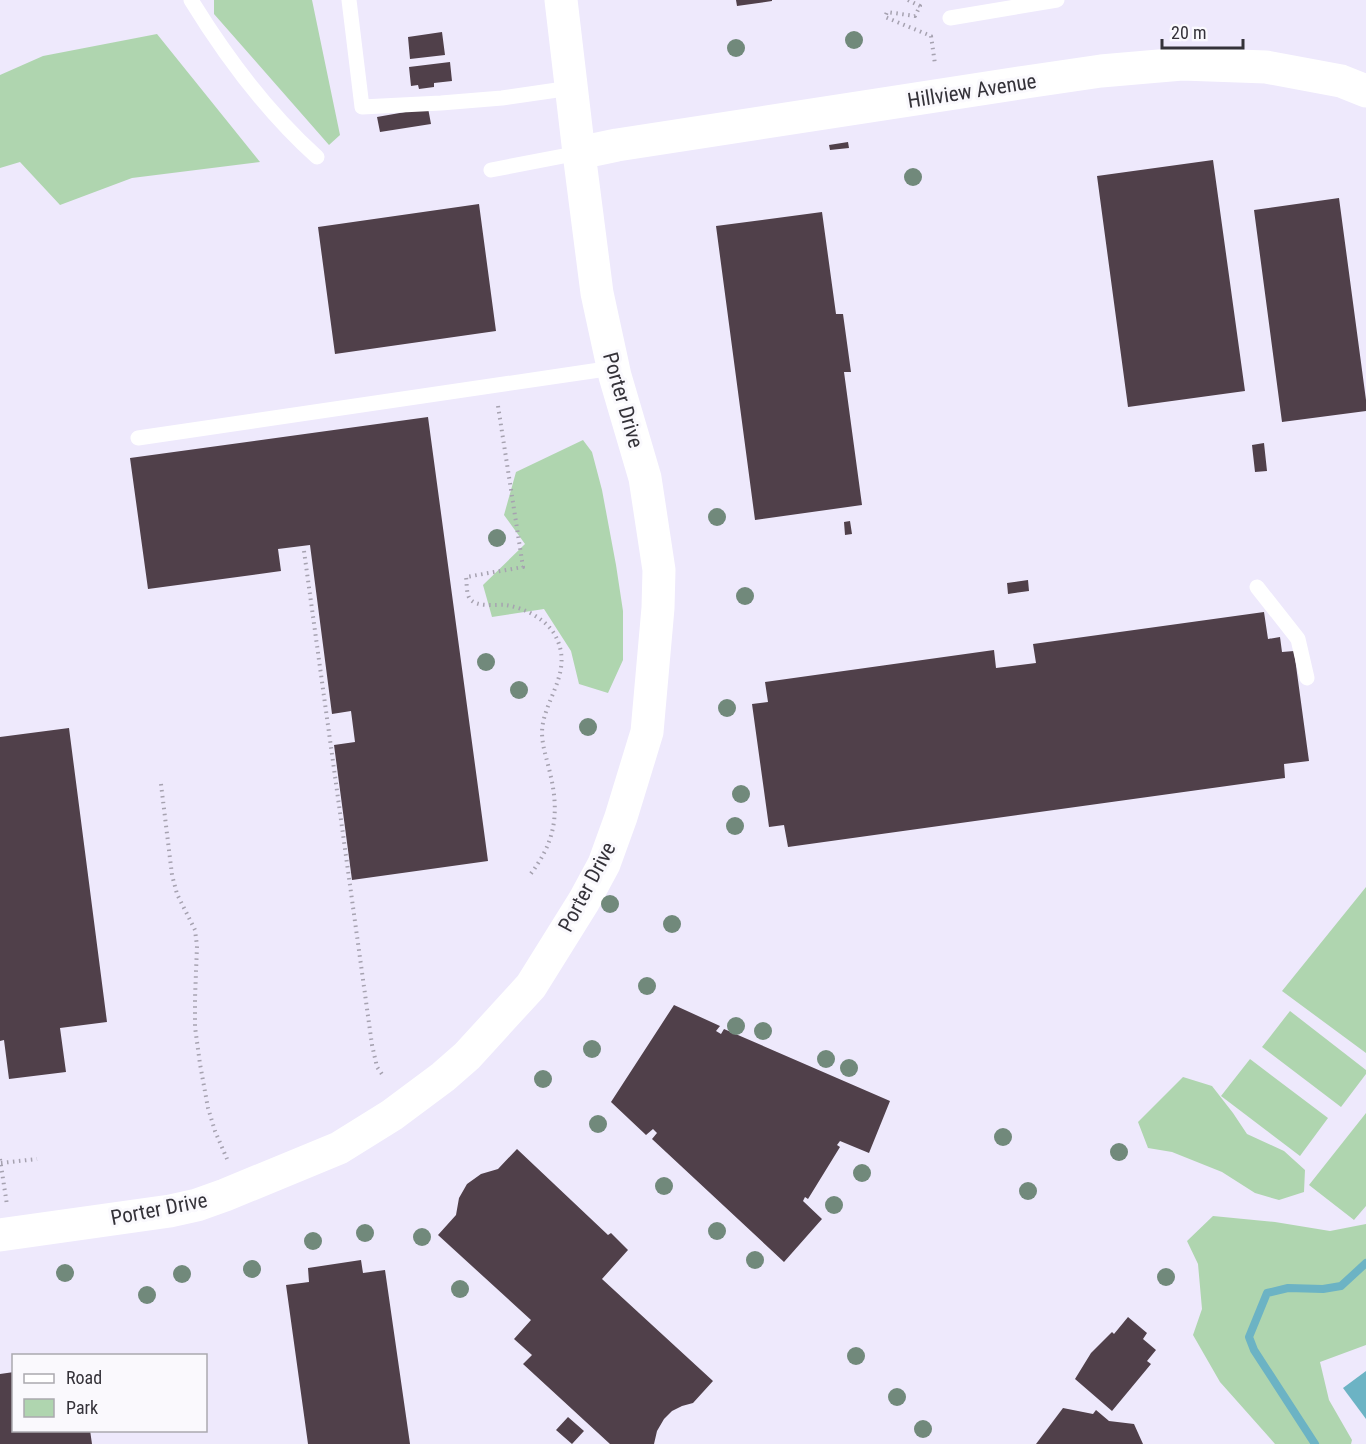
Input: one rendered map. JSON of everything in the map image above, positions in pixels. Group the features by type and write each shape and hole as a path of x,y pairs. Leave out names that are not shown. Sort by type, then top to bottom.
{"street":[{"name":"Porter Drive","path":"3,1221 191,1207 339,1148 392,1115 467,1056 531,986 584,901 604,864 647,732 658,608 659,570 645,478 613,368 597,293 561,0"},
{"name":"Hillview Avenue","path":"579,153 1026,82 1101,71 1182,64 1266,68 1341,81 1366,91"}],"lane":[{"path":"191,0 233,64 278,118 317,157"},
{"path":"350,0 362,107 472,101 572,88"},
{"path":"950,18 1057,0"},
{"path":"491,170 579,153"},
{"path":"138,438 613,368"},
{"path":"1257,587 1298,639 1307,678"}],"path":[{"path":"908,0 920,6 915,16 887,12 885,17 931,36 935,64"},
{"path":"498,403 523,567 466,577 468,594 472,601 485,605 505,605 523,609 532,614 546,624 555,636 561,652 558,683 543,720 542,732 542,745 554,793 554,825 546,850 529,876"},
{"path":"304,551 372,1045 377,1067 384,1077"},
{"path":"161,784 172,875 177,894 195,930 197,946 195,1027 200,1064 208,1108 227,1159"},
{"path":"3,1221 0,1162 37,1159"}],"green space":[{"path":"214,0 312,0 340,135 329,145 214,14"},
{"path":"157,34 260,162 132,178 60,205 20,162 0,168 0,75 43,56"},
{"path":"583,440 592,452 602,490 623,611 623,660 608,693 579,684 571,651 544,609 492,617 483,585 525,544 504,515 516,472"},
{"path":"1366,887 1366,1053 1282,991"},
{"path":"1290,1011 1366,1070 1366,1074 1341,1107 1262,1047"},
{"path":"1250,1059 1328,1118 1300,1156 1221,1096"},
{"path":"1183,1077 1212,1086 1247,1134 1284,1151 1305,1170 1304,1192 1279,1200 1255,1193 1222,1172 1172,1152 1148,1148 1138,1122"},
{"path":"1366,1113 1366,1206 1354,1220 1309,1185"},
{"path":"1213,1216 1275,1222 1330,1231 1366,1224 1366,1345 1320,1362 1329,1400 1352,1440 1351,1444 1275,1444 1220,1382 1193,1335 1202,1309 1198,1264 1187,1241"}],"water":[{"path":"1366,1371 1366,1419 1343,1388"}],"building":[{"path":"736,0 772,0 772,1 737,6"},
{"path":"442,32 445,55 410,59 408,37"},
{"path":"450,62 452,81 434,83 434,87 419,89 418,85 411,86 409,67"},
{"path":"428,108 431,124 380,132 377,117"},
{"path":"848,142 849,148 830,150 829,145"},
{"path":"1213,160 1245,391 1128,407 1097,176"},
{"path":"1339,198 1366,411 1282,422 1254,210"},
{"path":"479,204 496,331 335,354 318,227"},
{"path":"822,212 836,314 843,314 851,372 844,372 862,505 755,520 716,226"},
{"path":"428,417 488,861 352,880 334,745 355,742 351,711 332,714 310,545 278,549 281,571 148,589 130,458"},
{"path":"1264,443 1267,471 1255,472 1252,445"},
{"path":"850,521 852,534 845,535 844,522"},
{"path":"1028,580 1029,591 1008,594 1007,583"},
{"path":"1264,612 1268,639 1280,637 1282,652 1294,651 1309,761 1284,764 1285,778 788,847 784,825 769,827 752,704 768,702 765,682 994,650 996,668 1036,663 1033,644"},
{"path":"69,728 107,1022 60,1028 66,1072 9,1079 4,1040 0,1041 0,737"},
{"path":"674,1005 720,1026 716,1031 721,1034 724,1029 890,1101 869,1153 840,1141 837,1145 840,1147 808,1199 805,1197 803,1201 822,1219 784,1262 652,1139 657,1133 653,1129 646,1135 611,1102"},
{"path":"517,1149 608,1235 611,1233 628,1250 602,1279 713,1381 693,1403 672,1411 664,1419 657,1431 654,1444 610,1444 523,1364 532,1355 514,1339 531,1320 438,1235 456,1215 459,1198 467,1184 481,1174 498,1169"},
{"path":"361,1260 363,1273 385,1270 410,1444 308,1444 286,1285 309,1282 308,1268"},
{"path":"1128,1317 1147,1333 1143,1339 1156,1350 1147,1361 1151,1364 1112,1411 1075,1379 1091,1353 1112,1332 1114,1334"},
{"path":"12,1372 12,1432 90,1432 92,1444 0,1444 0,1374"},
{"path":"1063,1408 1093,1414 1096,1410 1109,1421 1134,1424 1143,1444 1036,1444"},
{"path":"568,1417 584,1431 572,1444 556,1430"}],"waterway":[{"path":"1315,1444 1254,1350 1249,1337 1267,1293 1288,1288 1323,1289 1341,1286 1366,1263"}]}
